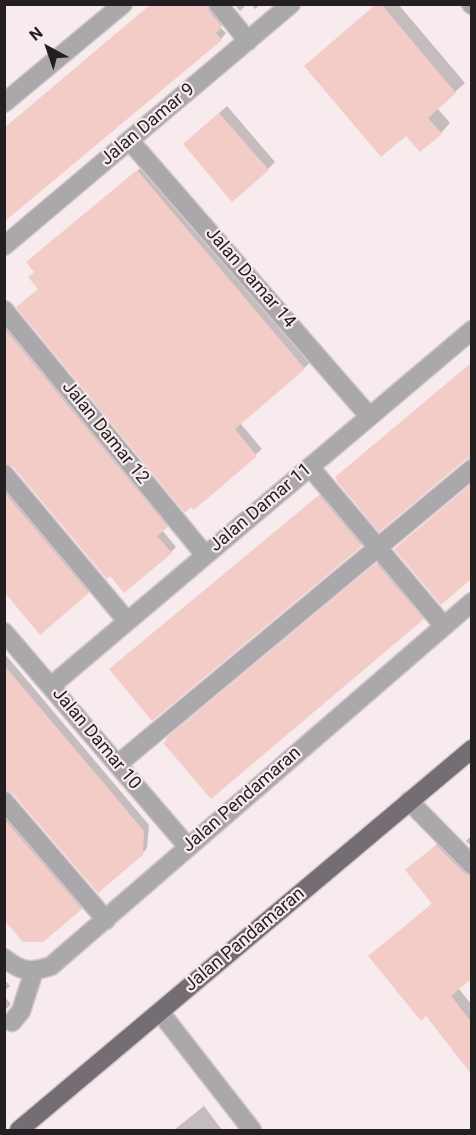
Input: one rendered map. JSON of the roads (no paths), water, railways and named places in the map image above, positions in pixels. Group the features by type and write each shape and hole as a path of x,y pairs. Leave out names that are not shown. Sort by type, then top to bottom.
{"main road":[{"name":"Jalan Pandamaran","path":"19,1131 471,749"}],"street":[{"path":"4,103 123,4"},
{"path":"218,4 248,41"},
{"name":"Jalan Damar 9","path":"4,246 291,4"},
{"name":"Jalan Damar 14","path":"130,141 369,416"},
{"name":"Jalan Damar 12","path":"4,310 205,555"},
{"name":"Jalan Damar 11","path":"51,686 471,330"},
{"path":"310,466 444,625"},
{"path":"118,764 471,469"},
{"path":"4,474 127,621"},
{"name":"Jalan Pendamaran","path":"34,971 51,966 106,920 471,602"},
{"name":"Jalan Damar 10","path":"4,632 188,847"},
{"path":"4,801 106,920"},
{"path":"409,801 471,865"},
{"path":"4,958 14,965 34,971 21,1011 12,1022"},
{"path":"160,1012 252,1131"}]}
